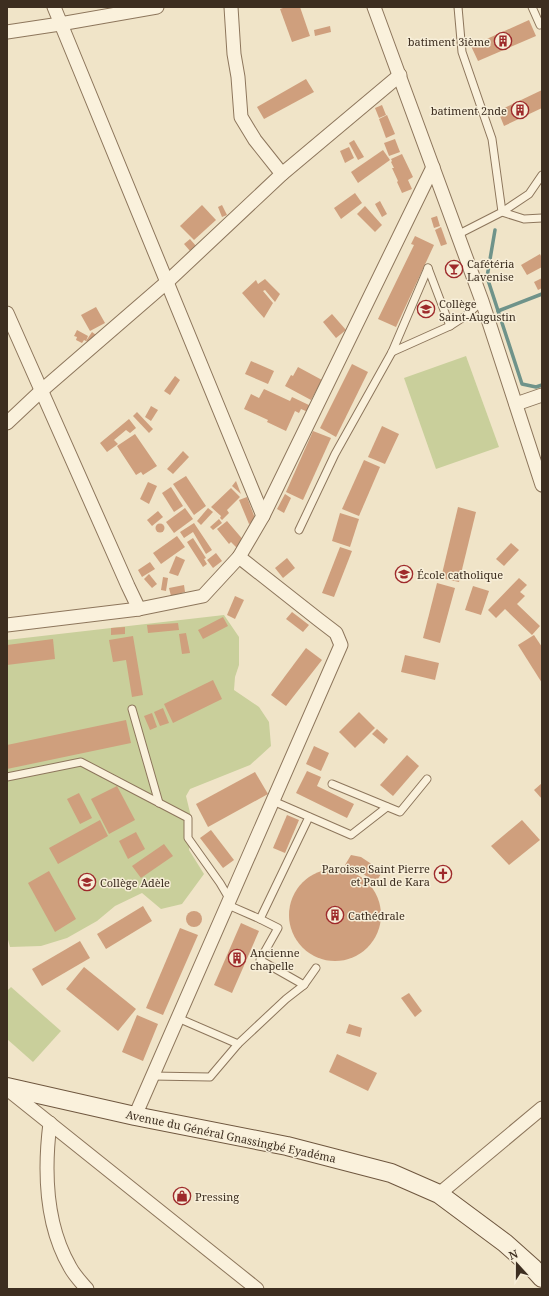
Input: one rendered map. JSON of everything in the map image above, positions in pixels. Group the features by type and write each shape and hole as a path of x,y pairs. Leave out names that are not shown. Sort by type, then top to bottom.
{"main road":[{"name":"Avenue du Général Gnassingbé Eyadéma","path":"7,1088 135,1116 287,1146 391,1173 439,1194 505,1243 542,1278"}],"street":[{"path":"54,7 263,516"},
{"path":"7,32 157,7"},
{"path":"231,7 241,117 255,140 282,174"},
{"path":"374,7 433,167 456,235 482,302 542,485"},
{"path":"7,423 41,391 167,282 282,174 400,76"},
{"path":"7,625 139,609 203,596 239,557 263,516 433,167"},
{"path":"7,313 139,609"},
{"path":"516,404 542,395"},
{"path":"135,1116 341,645 336,633 239,557"},
{"path":"7,1088 257,1289"},
{"path":"439,1194 542,1108"},
{"path":"50,1123 46,1150 48,1198 55,1235 70,1268 87,1289"}],"lane":[{"path":"458,7 462,52 492,139 502,212"},
{"path":"532,7 541,26"},
{"path":"456,235 502,212 528,194 542,175"},
{"path":"502,212 524,219 542,218"},
{"path":"299,530 335,454 392,352 428,268 450,326"},
{"path":"392,352 450,326 467,316 482,302"},
{"path":"132,709 159,803"},
{"path":"7,777 81,762 188,818 188,838 220,882 229,902 278,928 260,960 304,985"},
{"path":"332,784 400,812 427,779"},
{"path":"273,801 351,835 387,807"},
{"path":"260,919 309,817"},
{"path":"152,1076 210,1077 238,1044 286,999 304,985 316,968"},
{"path":"178,1018 238,1044"}],"green space":[{"path":"466,356 499,447 436,469 404,378"},
{"path":"224,615 239,637 239,665 235,677 234,690 259,707 269,722 271,746 250,765 190,789 186,796 192,821 189,850 204,874 182,904 161,909 142,893 115,906 97,921 67,938 41,946 10,947 7,936 7,640"},
{"path":"11,987 61,1031 33,1062 7,1039 7,991"}],"building":[{"path":"286,7 300,7 310,36 292,42 280,9"},
{"name":"batiment 3ième","path":"529,20 536,36 478,61 471,46"},
{"path":"330,26 331,32 315,36 314,30"},
{"path":"306,79 314,92 264,119 257,107"},
{"name":"batiment 2nde","path":"542,90 542,108 504,126 498,111"},
{"path":"382,105 386,115 379,118 375,108"},
{"path":"387,115 395,134 386,138 379,119"},
{"path":"395,139 400,152 389,156 384,143"},
{"path":"354,140 364,157 358,160 349,143"},
{"path":"349,147 354,158 345,163 340,151"},
{"path":"383,150 390,160 358,183 351,172"},
{"path":"402,154 413,177 408,180 412,189 402,193 392,168 394,168 391,159"},
{"path":"355,193 362,203 341,219 334,208"},
{"path":"380,201 387,214 382,217 375,204"},
{"path":"202,205 216,220 194,240 180,226"},
{"path":"222,205 227,215 222,217 218,207"},
{"path":"365,206 382,225 375,232 357,214"},
{"path":"437,216 440,226 434,228 431,218"},
{"path":"441,227 447,244 441,246 435,230"},
{"path":"415,236 434,245 396,327 378,319 414,245 411,244"},
{"path":"190,239 196,246 190,251 184,244"},
{"path":"540,254 542,258 542,267 527,275 521,265"},
{"path":"457,264 459,272 452,274 450,266"},
{"path":"542,278 542,288 538,290 534,282"},
{"path":"265,279 280,294 275,302 265,290 263,291 273,303 264,318 242,293 256,280 258,284"},
{"path":"96,307 105,323 90,331 81,315"},
{"path":"332,314 346,330 336,338 323,322"},
{"path":"77,330 88,336 86,341 84,340 82,343 76,340 77,337 74,336"},
{"path":"92,332 96,335 91,344 86,341"},
{"path":"251,361 274,371 268,384 245,374"},
{"path":"352,364 368,372 336,437 320,428"},
{"path":"298,367 322,380 311,400 285,386 291,375 293,376"},
{"path":"175,376 180,380 170,395 164,391"},
{"path":"264,389 290,401 292,397 311,406 308,412 301,409 299,413 295,411 286,431 267,422 268,420 244,409 251,394 259,398"},
{"path":"151,406 158,410 151,421 145,417"},
{"path":"137,412 153,429 149,433 133,416"},
{"path":"129,419 136,428 130,433 126,430 114,440 118,444 107,452 100,443"},
{"path":"382,426 399,434 385,464 368,457"},
{"path":"313,431 331,438 303,500 286,492"},
{"path":"135,434 157,466 143,475 141,472 136,475 117,446"},
{"path":"183,451 189,457 173,474 167,469"},
{"path":"364,460 380,467 359,516 342,509"},
{"path":"186,476 206,506 194,515 173,484"},
{"path":"236,481 241,494 232,486"},
{"path":"148,482 157,486 149,504 140,499"},
{"path":"171,487 183,506 174,512 162,493"},
{"path":"231,488 240,497 227,510 229,513 222,520 220,518 221,516 211,507"},
{"path":"285,494 291,498 284,513 277,509"},
{"path":"247,497 256,521 249,524 239,500"},
{"path":"458,507 476,512 459,582 441,578"},
{"path":"185,508 193,519 174,533 166,522"},
{"path":"208,508 213,512 201,525 197,521"},
{"path":"158,511 163,517 152,526 147,520"},
{"path":"340,513 359,519 350,547 332,541"},
{"path":"219,519 222,523 213,530 210,527"},
{"path":"227,521 245,542 237,548 231,542 229,544 217,529"},
{"path":"194,523 212,550 206,554 193,532 184,538 180,532"},
{"path":"158,524 162,524 164,528 162,532 158,532 156,530 156,526"},
{"path":"177,536 185,547 161,564 153,553"},
{"path":"193,538 206,558 204,559 207,564 203,567 187,542"},
{"path":"511,543 519,550 504,566 496,559"},
{"path":"340,547 352,551 334,597 322,593"},
{"path":"216,553 222,561 213,568 207,560"},
{"path":"176,556 185,560 178,576 169,573"},
{"path":"287,558 295,568 283,578 275,568"},
{"path":"150,562 155,569 142,577 138,570"},
{"path":"149,574 157,584 152,588 144,579"},
{"path":"163,577 168,578 166,591 161,590"},
{"path":"519,578 527,585 520,592 525,596 517,604 540,626 532,635 505,609 496,618 488,610"},
{"path":"437,583 455,588 440,643 423,638"},
{"path":"184,585 185,592 171,596 169,588"},
{"path":"473,586 489,591 481,615 465,610"},
{"path":"235,596 244,600 235,619 227,615"},
{"path":"292,612 309,625 303,632 286,619"},
{"path":"223,617 228,626 203,639 198,630"},
{"path":"178,623 179,630 148,633 147,625"},
{"path":"125,627 125,634 111,635 111,628"},
{"path":"186,633 190,653 182,654 179,634"},
{"path":"534,635 542,647 542,683 518,645"},
{"path":"133,636 143,695 132,697 126,660 113,662 109,640"},
{"path":"53,639 55,659 7,665 7,645"},
{"path":"306,648 322,660 286,706 271,695"},
{"path":"405,655 439,663 435,680 401,672"},
{"path":"213,680 222,699 173,723 164,704"},
{"path":"163,708 169,723 160,726 154,712"},
{"path":"359,712 375,728 355,748 339,732"},
{"path":"152,713 157,727 150,730 144,716"},
{"path":"126,720 131,743 7,769 7,745"},
{"path":"377,729 388,739 384,744 372,734"},
{"path":"314,746 329,753 321,771 306,764"},
{"path":"407,755 419,766 393,796 380,785"},
{"path":"307,771 321,777 317,786 354,804 347,818 296,793"},
{"path":"255,772 268,794 208,827 196,804"},
{"path":"542,783 542,799 534,790"},
{"path":"117,786 135,820 109,834 91,799"},
{"path":"79,793 92,818 80,824 67,799"},
{"path":"287,815 299,820 285,853 273,848"},
{"path":"100,820 108,836 58,864 49,848"},
{"path":"522,820 540,840 509,865 491,846"},
{"path":"211,830 234,860 223,868 200,838"},
{"path":"136,832 145,849 128,859 119,841"},
{"path":"164,844 173,856 141,878 132,866"},
{"path":"351,855 361,857 379,869 381,874 376,882 345,865"},
{"name":"Cathédrale","path":"335,869 353,873 367,883 377,897 381,915 377,933 367,947 353,957 335,961 317,957 303,947 293,933 289,915 293,897 303,883 317,873"},
{"path":"49,871 76,919 55,932 28,883"},
{"path":"143,906 152,921 106,949 97,934"},
{"path":"194,911 201,916 202,919 197,926 194,927 187,922 186,919 191,912"},
{"name":"Ancienne chapelle","path":"241,923 259,931 232,993 214,985"},
{"path":"180,928 198,935 163,1015 146,1008"},
{"path":"80,941 90,958 42,986 32,969"},
{"path":"84,967 136,1009 118,1031 66,989"},
{"path":"409,993 422,1011 415,1017 401,998"},
{"path":"137,1015 158,1024 143,1061 122,1052"},
{"path":"349,1024 362,1028 360,1037 346,1033"},
{"path":"337,1054 377,1073 368,1091 329,1072"}],"waterway":[{"path":"495,230 487,277 522,384 536,387 542,385"},
{"path":"498,311 542,294"}],"place":[{"name":"batiment 3ième","path":"503,41"},
{"name":"batiment 2nde","path":"520,110"},
{"name":"Cafétéria Lavenise","path":"454,269"},
{"name":"Collège Saint-Augustin","path":"426,309"},
{"name":"École catholique","path":"404,574"},
{"name":"Paroisse Saint Pierre et Paul de Kara","path":"443,874"},
{"name":"Collège Adèle","path":"87,882"},
{"name":"Cathédrale","path":"335,915"},
{"name":"Ancienne chapelle","path":"237,958"},
{"name":"Pressing","path":"182,1196"}]}
